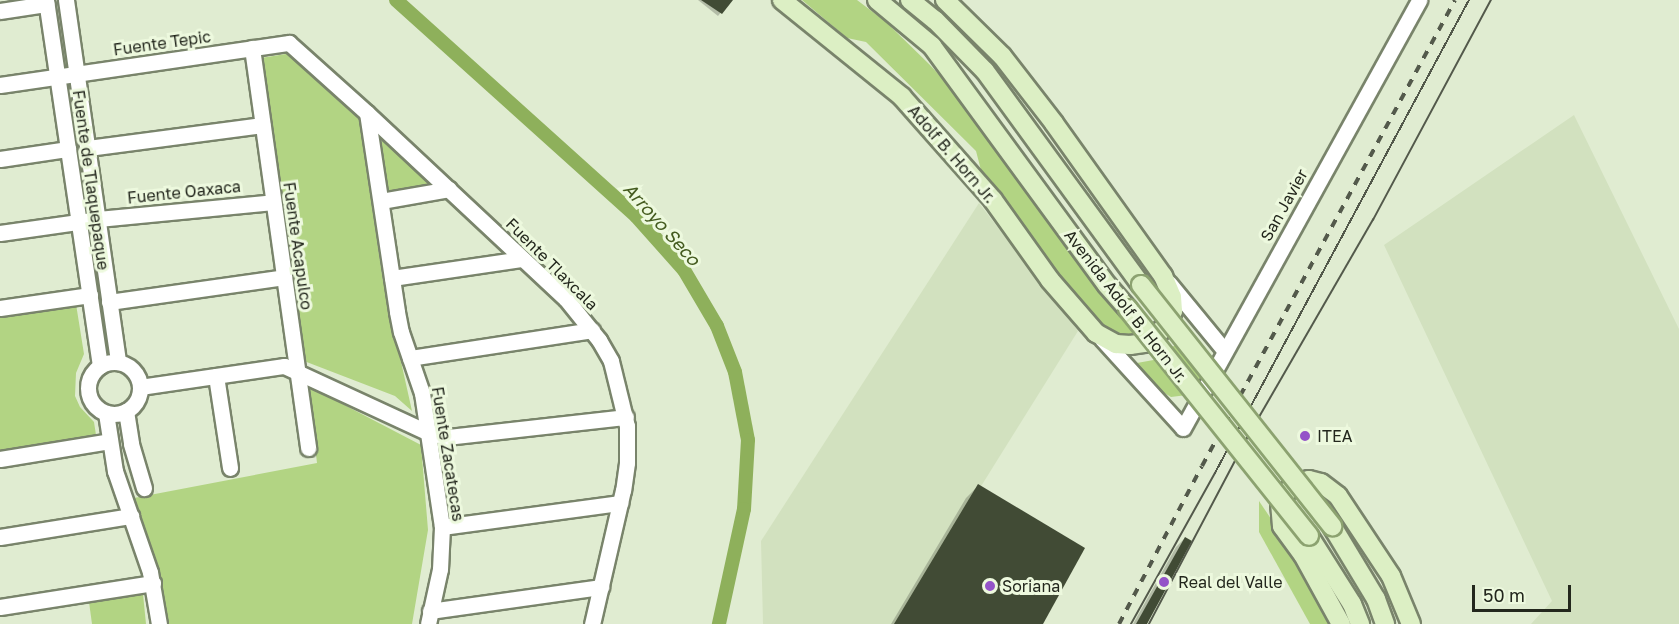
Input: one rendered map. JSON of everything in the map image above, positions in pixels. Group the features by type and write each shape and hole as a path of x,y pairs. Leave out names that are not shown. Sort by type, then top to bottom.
{"main road":[{"name":"Adolf B. Horn Jr.","path":"782,0 902,97 993,201 1050,280 1096,333 1116,344 1130,345 1144,342 1157,335 1167,324 1173,311 1172,297 1163,276 1054,123 1002,56 945,0"},
{"name":"Avenida Adolf B. Horn Jr.","path":"877,0 932,46 1107,285 1309,536 1352,604 1360,624"},
{"name":"Avenida Adolf B. Horn Jr.","path":"910,0 935,20 985,71 1141,285 1332,526 1376,599 1385,624"},
{"path":"1341,624 1303,555 1282,526 1280,504 1291,487 1299,482 1310,480 1321,483 1338,495 1391,576 1411,624"}],"street":[{"name":"Fuente de Tlaquepaque","path":"66,0 118,362"},
{"name":"San Javier","path":"1183,428 1419,0"},
{"name":"Fuente de Tlaquepaque","path":"46,2 100,366"},
{"path":"0,11 46,2"},
{"name":"Fuente Tlaxcala","path":"252,48 289,43 566,298 592,330 611,361 626,417 627,463 592,624"},
{"name":"Fuente Tepic","path":"0,85 252,48"},
{"name":"Fuente Acapulco","path":"252,48 308,448"},
{"name":"Fuente Zacatecas","path":"367,113 401,332 422,393 442,527 440,569 429,617"},
{"path":"88,148 262,124"},
{"path":"0,159 68,149"},
{"path":"381,201 449,189"},
{"name":"Fuente Oaxaca","path":"0,233 98,219 273,202"},
{"path":"392,278 523,258"},
{"name":"Adolf B. Horn Jr.","path":"1163,276 1224,350"},
{"path":"109,302 284,277"},
{"path":"0,308 90,295"},
{"path":"410,358 592,330"},
{"name":"Adolf B. Horn Jr.","path":"1096,333 1183,428"},
{"path":"118,362 134,371 140,387 136,401 126,411 106,413 92,404 87,387 93,372 100,366 118,362"},
{"path":"140,387 284,366 297,370 429,433 460,437 626,417"},
{"path":"216,376 230,468"},
{"path":"126,411 130,444 144,488"},
{"path":"106,413 116,471 153,583 159,624"},
{"path":"0,459 110,441"},
{"path":"442,527 620,503"},
{"path":"0,537 131,516"},
{"path":"0,608 153,583"},
{"path":"429,617 601,587"}],"shaded area":[{"path":"1574,115 1679,329 1679,624 1531,624 1552,601 1384,245"},
{"path":"979,203 1078,331 895,624 763,624 761,541"}],"green space":[{"path":"802,0 857,0 886,22 929,64 956,93 1137,334 1125,337 1115,335 1100,324 1074,297 982,174 976,151 866,42 847,38"},
{"path":"292,53 359,118 383,281 412,411 395,396 304,361 261,58"},
{"path":"381,134 439,187 386,194"},
{"path":"76,304 84,354 76,373 75,396 80,407 94,422 96,435 0,451 0,315"},
{"path":"1184,325 1204,370 1198,384 1187,395 1171,397 1156,388 1137,363 1159,359 1176,344"},
{"path":"308,386 421,445 428,530 412,624 166,624 155,558 134,498 317,463"},
{"path":"1259,501 1294,553 1336,624 1310,624 1259,532"},
{"path":"143,594 146,624 92,624 89,602"}],"building":[{"path":"701,0 733,0 722,14"},
{"name":"Soriana","path":"978,484 1085,548 1043,624 894,624"},
{"name":"Real del Valle","path":"1185,537 1192,541 1147,624 1136,624"}],"waterway":[{"name":"Arroyo Seco","path":"396,0 636,216 684,270 717,326 735,372 748,440 744,509 719,624"}],"tram line":[{"path":"1131,624 1215,473 1469,0"},
{"path":"1149,624 1247,438 1373,220 1491,0"}],"railway":[{"path":"1119,624 1202,466 1455,0"}],"place":[{"name":"ITEA","path":"1305,436"},
{"name":"Real del Valle","path":"1164,582"},
{"name":"Soriana","path":"990,586"}]}
